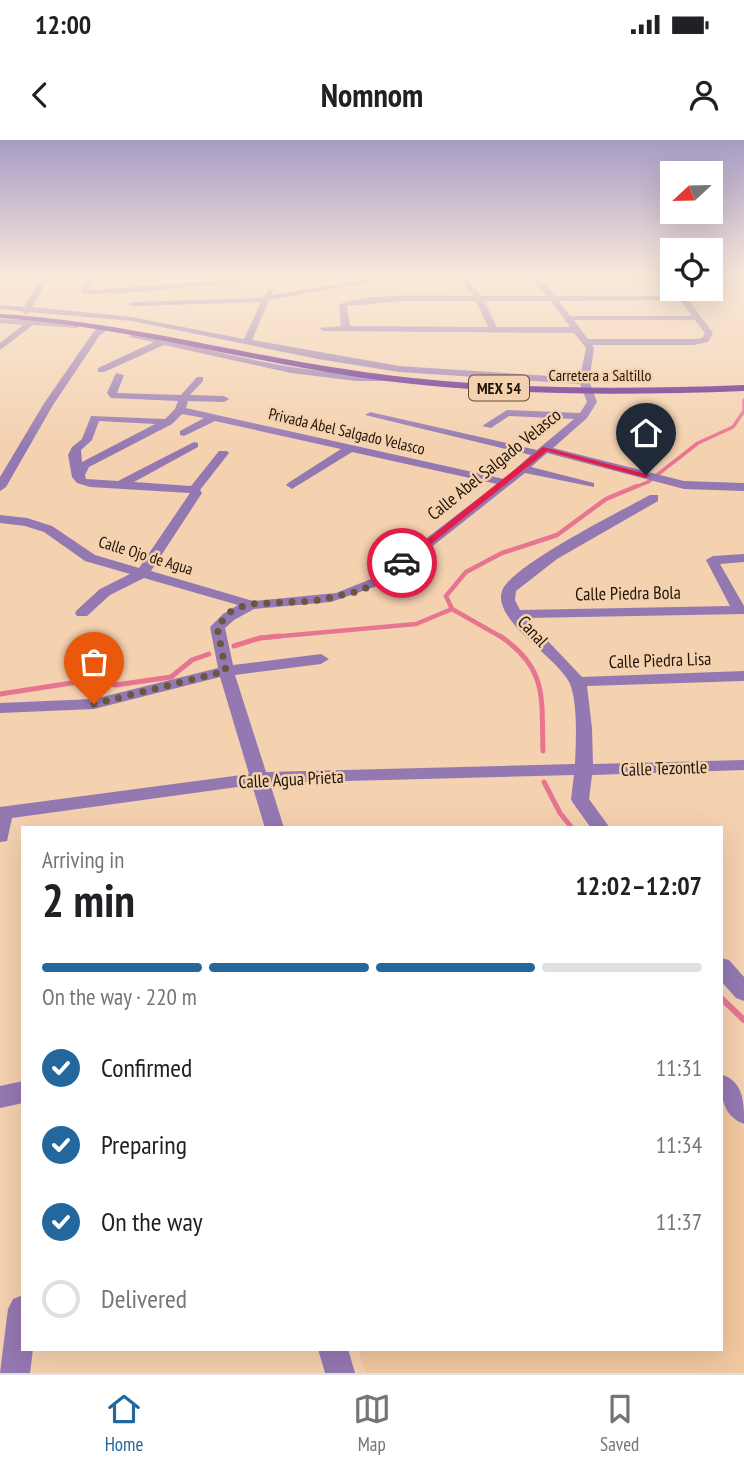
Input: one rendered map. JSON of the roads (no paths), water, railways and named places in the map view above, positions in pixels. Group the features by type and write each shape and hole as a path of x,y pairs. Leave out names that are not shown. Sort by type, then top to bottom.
{"main road":[{"name":"Carretera a Saltillo","path":"152,334 298,364 388,378 470,386 586,387 620,392 693,390 742,384"},
{"name":"Carretera a Saltillo","path":"185,334 358,369 472,382 693,390"},
{"path":"693,390 744,396"}],"street":[{"path":"1,345 16,334"},
{"path":"0,487 48,405 96,334"},
{"path":"142,334 165,341 334,376 388,378"},
{"path":"207,334 336,359 586,387 590,349 577,334"},
{"path":"247,341 250,334"},
{"path":"584,342 705,340 709,334"},
{"path":"101,370 165,341"},
{"path":"336,359 338,347"},
{"path":"119,375 112,393 114,396 224,399"},
{"path":"78,477 85,465 169,422 180,410 187,391 200,379"},
{"name":"Calle Abel Salgado Velasco","path":"248,604 314,601 360,591 381,580 506,483 583,416 592,402 586,387"},
{"name":"Privada Abel Salgado Velasco","path":"180,410 506,483"},
{"path":"487,426 507,413 583,416"},
{"path":"370,415 695,487 742,488"},
{"path":"169,422 95,418 87,440 76,449 74,455 78,477 81,481 90,483 194,490"},
{"path":"184,433 214,418"},
{"path":"120,485 194,446"},
{"path":"292,485 351,448"},
{"path":"194,490 223,453"},
{"path":"523,468 590,485"},
{"path":"82,613 105,592 143,573 196,494 194,490"},
{"name":"Canal","path":"578,682 552,651 534,637 516,614 510,604 509,588 539,565 654,498"},
{"name":"Calle Ojo de Agua","path":"0,519 27,522 48,529 90,558 248,604"},
{"name":"Calle Piedra Bola","path":"742,611 713,566 713,560 744,558"},
{"path":"248,604 230,612 217,627 226,671 274,826"},
{"name":"Calle Piedra Bola","path":"516,614 742,611"},
{"path":"0,708 94,704 226,671 321,659"},
{"name":"Calle Piedra Lisa","path":"578,682 744,676"},
{"path":"578,682 587,741 580,799 600,826"},
{"name":"Calle Tezontle","path":"585,771 744,765"},
{"name":"Calle Agua Prieta","path":"2,813 261,778 585,771"},
{"path":"0,836 2,813"},
{"path":"723,968 744,992"},
{"path":"723,1087 744,1113"},
{"path":"0,1097 21,1092"},
{"path":"15,1373 21,1325"},
{"path":"334,1351 340,1373"}],"waterway":[{"path":"633,488 648,482 698,443 733,427 744,411 744,400"},
{"path":"452,609 446,596 466,572 502,553 557,535 606,499 637,486"},
{"path":"260,638 416,624 452,609"},
{"path":"452,609 502,637"},
{"path":"260,638 280,636"},
{"path":"502,637 516,648 535,673 541,700 543,751"},
{"path":"234,646 260,638"},
{"path":"0,694 91,680 116,685 171,677 192,660 209,654"},
{"path":"544,782 560,813 570,826"},
{"path":"723,1000 744,1020"}]}
